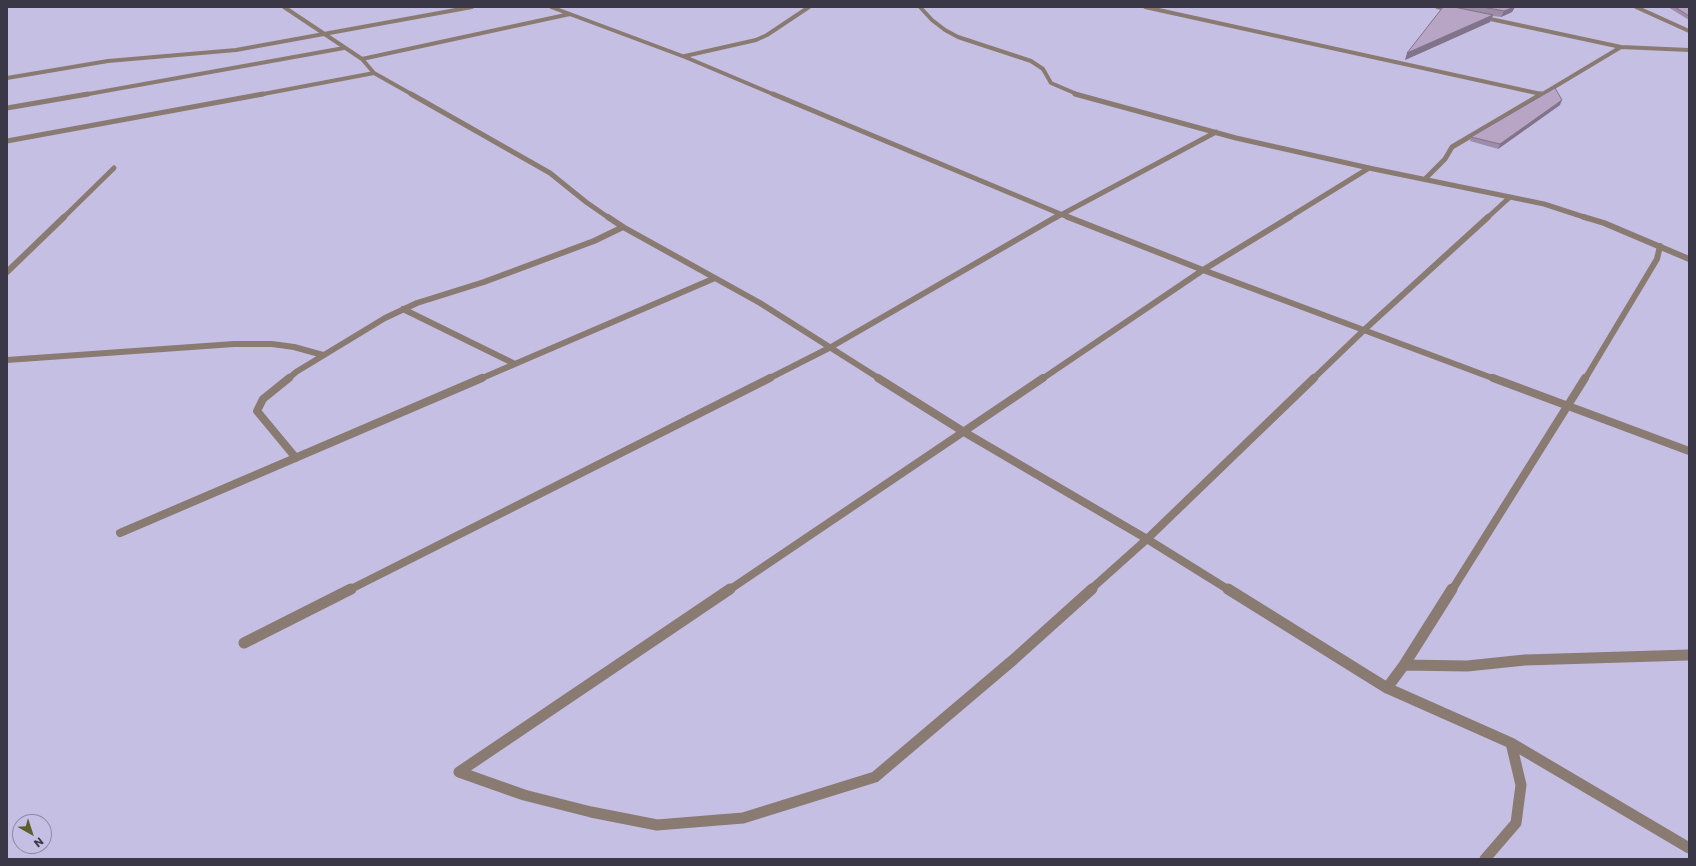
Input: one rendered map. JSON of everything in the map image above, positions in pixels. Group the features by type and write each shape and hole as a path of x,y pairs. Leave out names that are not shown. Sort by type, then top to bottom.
{"street":[{"path":"284,7 325,36 362,59 374,72 550,174 586,202 624,227 760,303 964,432 1147,540 1387,688 1511,743 1689,848"},
{"path":"7,78 108,61 236,50 325,36 472,7"},
{"path":"552,7 685,57 1061,214 1203,270 1569,405 1689,451"},
{"path":"685,57 756,40 809,7"},
{"path":"920,7 932,20 945,30 958,37 1031,61 1044,69 1051,83 1072,93 1216,132 1369,168 1544,204 1604,223 1689,259"},
{"path":"1145,7 1541,94"},
{"path":"1437,7 1460,12"},
{"path":"1636,7 1689,31"},
{"path":"362,59 571,14"},
{"path":"1476,15 1621,47 1689,50"},
{"path":"1425,180 1445,159 1452,147 1621,47"},
{"path":"7,108 344,48"},
{"path":"7,142 374,72"},
{"path":"244,643 831,348 1061,214 1216,132"},
{"path":"7,272 114,168"},
{"path":"1369,168 1203,270 459,772 524,795 591,812 657,826 743,818 875,777 1013,660 1147,540 1364,330 1510,197"},
{"path":"296,458 257,412 263,399 296,372 385,318 403,309 484,282 594,241 624,227"},
{"path":"1387,688 1404,665 1569,405 1657,259 1660,246"},
{"path":"120,533 715,278"},
{"path":"403,309 515,364"},
{"path":"7,360 88,353 264,344 294,346 323,355"},
{"path":"1404,665 1467,666 1525,660 1689,655"},
{"path":"1486,859 1516,823 1521,784 1511,743"}],"building":[{"path":"1443,7 1454,7 1493,15 1407,53"},
{"path":"1483,7 1514,7 1504,11"},
{"path":"1675,7 1689,7 1689,16"},
{"path":"1555,88 1562,100 1500,144 1471,137"}]}
